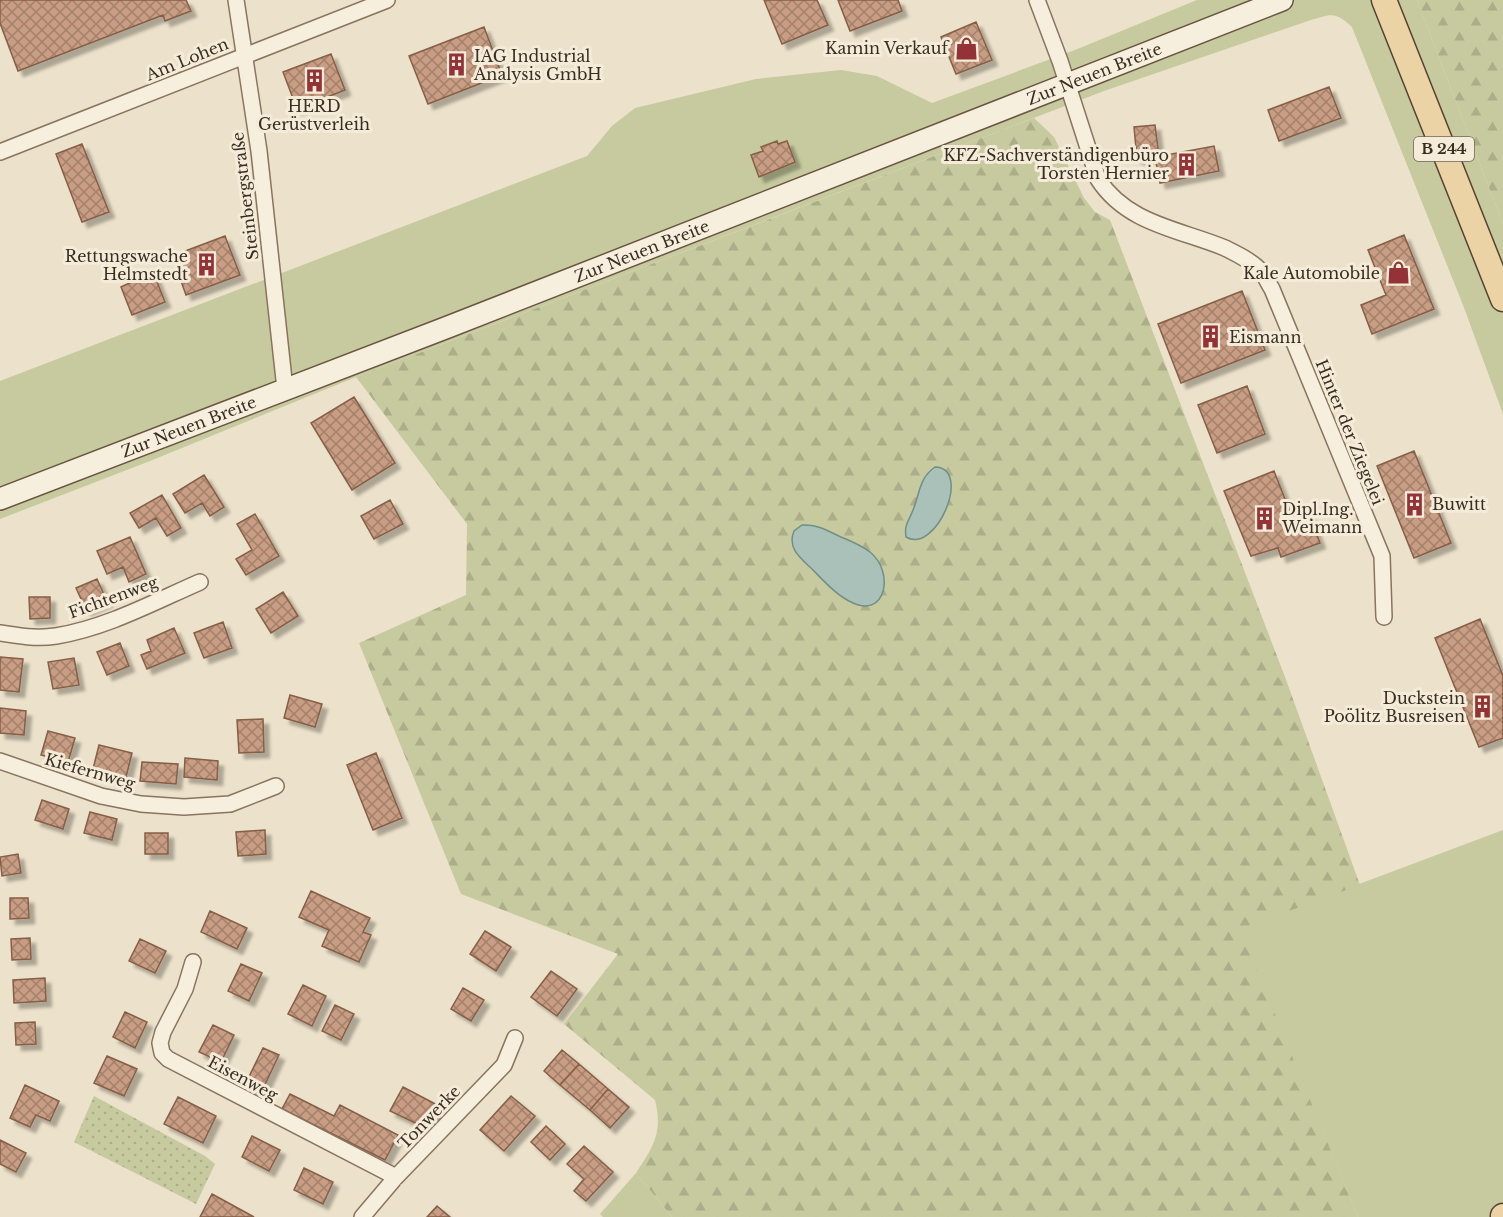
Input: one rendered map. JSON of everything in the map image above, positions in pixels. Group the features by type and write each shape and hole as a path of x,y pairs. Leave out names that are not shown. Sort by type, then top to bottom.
{"main road":[{"name":"B 244","path":"1384,0 1503,299"}],"street":[{"name":"Steinbergstraße","path":"236,0 259,151 285,389"},
{"name":"Am Lohen","path":"0,152 387,0"},
{"path":"1036,0 1066,83"},
{"name":"Zur Neuen Breite","path":"0,500 1282,0"},
{"name":"Hinter der Ziegelei","path":"1066,83 1098,179 1107,193 1120,205 1137,215 1242,256 1261,271 1272,289 1382,556 1384,617"},
{"name":"Fichtenweg","path":"0,633 24,637 54,636 83,630 200,582"},
{"name":"Kiefernweg","path":"0,761 101,796 141,804 184,807 230,804 276,786"},
{"name":"Eisenweg","path":"193,962 185,989 163,1032 160,1044 162,1053 168,1059 396,1177"},
{"name":"Tonwerke","path":"362,1217 396,1177 504,1065 515,1038"}],"green space":[{"path":"1197,0 1417,0 1503,224 1503,414 1463,305 1352,27 1341,18 1332,15 1308,21 1104,91 356,377 0,519 0,381 587,156 612,126 635,108 756,79 841,70 877,76 932,103 1075,50"},
{"path":"1417,0 1503,0 1503,224"},
{"path":"1034,118 1054,137 1084,198 1095,212 1110,220 1285,677 1360,885 1240,929 1358,1217 672,1217 636,1173 648,1155 655,1138 658,1121 655,1100 564,1024 618,954 461,894 359,643 466,595 467,524 356,377"},
{"path":"1503,830 1503,1217 1358,1217 1239,929"},
{"path":"94,1096 205,1156 215,1164 196,1204 74,1142"},
{"path":"636,1173 672,1217 603,1217 600,1214"}],"water":[{"path":"935,467 946,471 951,481 946,509 929,534 917,539 906,537 906,526 921,486 926,476"},
{"path":"802,525 822,528 870,552 878,561 884,581 879,599 872,605 863,606 845,599 825,582 793,548 794,531"}],"building":[{"path":"0,0 186,0 191,11 165,21 163,15 18,71 0,23"},
{"path":"764,0 817,0 828,25 782,44"},
{"path":"838,0 898,0 902,11 850,31"},
{"name":"Kamin Verkauf","path":"976,22 992,60 956,74 941,37"},
{"name":"IAG Industrial Analysis GmbH","path":"484,27 502,75 428,104 409,56"},
{"name":"HERD Gerüstverleih","path":"331,54 345,90 297,109 283,72"},
{"path":"1329,87 1341,118 1279,141 1268,110"},
{"path":"1155,125 1159,156 1137,159 1134,127"},
{"path":"777,141 778,144 787,141 795,162 759,177 751,155 763,151 761,147"},
{"path":"82,144 109,212 82,222 56,154"},
{"name":"KFZ-Sachverständigenbüro Torsten Hernier","path":"1214,146 1219,171 1160,183 1155,157"},
{"name":"Kale Automobile","path":"1404,235 1434,309 1372,334 1361,305 1386,295 1368,250"},
{"name":"Rettungswache Helmstedt","path":"225,236 240,275 186,295 172,256"},
{"path":"154,274 165,302 132,315 121,287"},
{"name":"Eismann","path":"1242,291 1265,350 1181,383 1158,324"},
{"path":"1247,386 1265,434 1217,453 1198,405"},
{"path":"354,397 395,463 352,490 311,423"},
{"name":"Buwitt","path":"1414,451 1451,543 1414,558 1377,466"},
{"name":"Dipl.Ing. Weimann","path":"1274,471 1294,522 1309,514 1320,543 1281,557 1278,548 1251,556 1224,491"},
{"path":"204,475 224,507 210,516 202,503 185,513 173,494"},
{"path":"162,495 181,528 167,536 156,518 139,528 130,513"},
{"path":"390,500 403,524 374,539 361,516"},
{"path":"255,514 279,556 246,575 236,559 252,550 237,524"},
{"path":"130,537 146,574 129,582 123,567 107,574 97,551"},
{"path":"97,579 107,601 86,610 76,588"},
{"path":"283,592 298,616 271,633 256,609"},
{"path":"29,597 50,597 50,618 30,619"},
{"name":"Duckstein Poölitz Busreisen","path":"1480,619 1503,676 1503,738 1479,747 1435,638"},
{"path":"223,622 232,648 204,658 194,633"},
{"path":"174,628 185,653 147,669 141,655 151,651 147,640"},
{"path":"120,643 129,666 107,675 97,652"},
{"path":"0,657 23,659 19,692 0,690"},
{"path":"74,658 79,685 53,689 48,662"},
{"path":"290,695 322,704 315,727 284,718"},
{"path":"0,708 26,711 24,735 0,733"},
{"path":"263,719 264,752 239,753 237,720"},
{"path":"48,731 75,738 68,762 41,755"},
{"path":"99,745 132,753 126,777 93,769"},
{"path":"376,753 402,818 373,830 347,765"},
{"path":"185,758 218,761 217,780 184,777"},
{"path":"142,762 178,764 176,784 140,781"},
{"path":"42,800 69,809 63,829 35,820"},
{"path":"90,812 117,819 112,840 84,833"},
{"path":"265,830 266,854 238,856 236,832"},
{"path":"145,833 168,833 168,854 145,854"},
{"path":"18,854 21,873 2,876 0,857"},
{"path":"311,891 370,918 363,932 371,935 359,962 322,946 329,930 299,917"},
{"path":"10,898 28,898 29,918 10,919"},
{"path":"210,911 247,928 237,949 201,932"},
{"path":"485,931 511,947 496,971 470,954"},
{"path":"30,938 31,959 12,960 11,939"},
{"path":"140,939 166,951 155,973 129,961"},
{"path":"241,964 262,973 249,1001 228,991"},
{"path":"551,971 577,989 557,1016 531,997"},
{"path":"45,978 46,1001 14,1003 13,980"},
{"path":"303,985 326,996 312,1026 288,1014"},
{"path":"463,988 484,1000 471,1021 451,1009"},
{"path":"335,1005 354,1014 341,1040 322,1031"},
{"path":"125,1012 147,1022 135,1048 113,1037"},
{"path":"35,1022 36,1044 16,1045 15,1023"},
{"path":"213,1025 234,1035 221,1062 199,1052"},
{"path":"263,1048 279,1055 261,1093 245,1085"},
{"path":"562,1050 579,1064 560,1085 544,1071"},
{"path":"107,1056 137,1069 124,1096 94,1083"},
{"path":"579,1064 608,1089 590,1110 560,1085"},
{"path":"25,1085 59,1101 50,1121 36,1115 30,1127 10,1118"},
{"path":"403,1087 443,1108 426,1128 390,1111"},
{"path":"608,1089 629,1107 610,1128 590,1110"},
{"path":"290,1094 334,1116 340,1105 398,1135 385,1160 282,1109"},
{"path":"511,1096 535,1116 504,1151 480,1130"},
{"path":"178,1097 216,1116 203,1143 164,1124"},
{"path":"546,1126 565,1144 550,1160 531,1142"},
{"path":"252,1136 280,1150 269,1171 242,1157"},
{"path":"0,1140 26,1153 16,1172 0,1164"},
{"path":"584,1146 613,1172 586,1201 574,1191 584,1179 567,1164"},
{"path":"304,1168 333,1182 323,1204 294,1190"},
{"path":"212,1194 254,1217 200,1217"},
{"path":"437,1206 450,1217 427,1217"}],"place":[{"name":"Kamin Verkauf","path":"966,48"},
{"name":"IAG Industrial Analysis GmbH","path":"456,65"},
{"name":"HERD Gerüstverleih","path":"314,81"},
{"name":"KFZ-Sachverständigenbüro Torsten Hernier","path":"1187,164"},
{"name":"Rettungswache Helmstedt","path":"206,265"},
{"name":"Kale Automobile","path":"1398,273"},
{"name":"Eismann","path":"1211,337"},
{"name":"Buwitt","path":"1414,504"},
{"name":"Dipl.Ing. Weimann","path":"1264,518"},
{"name":"Duckstein Poölitz Busreisen","path":"1483,707"}]}
